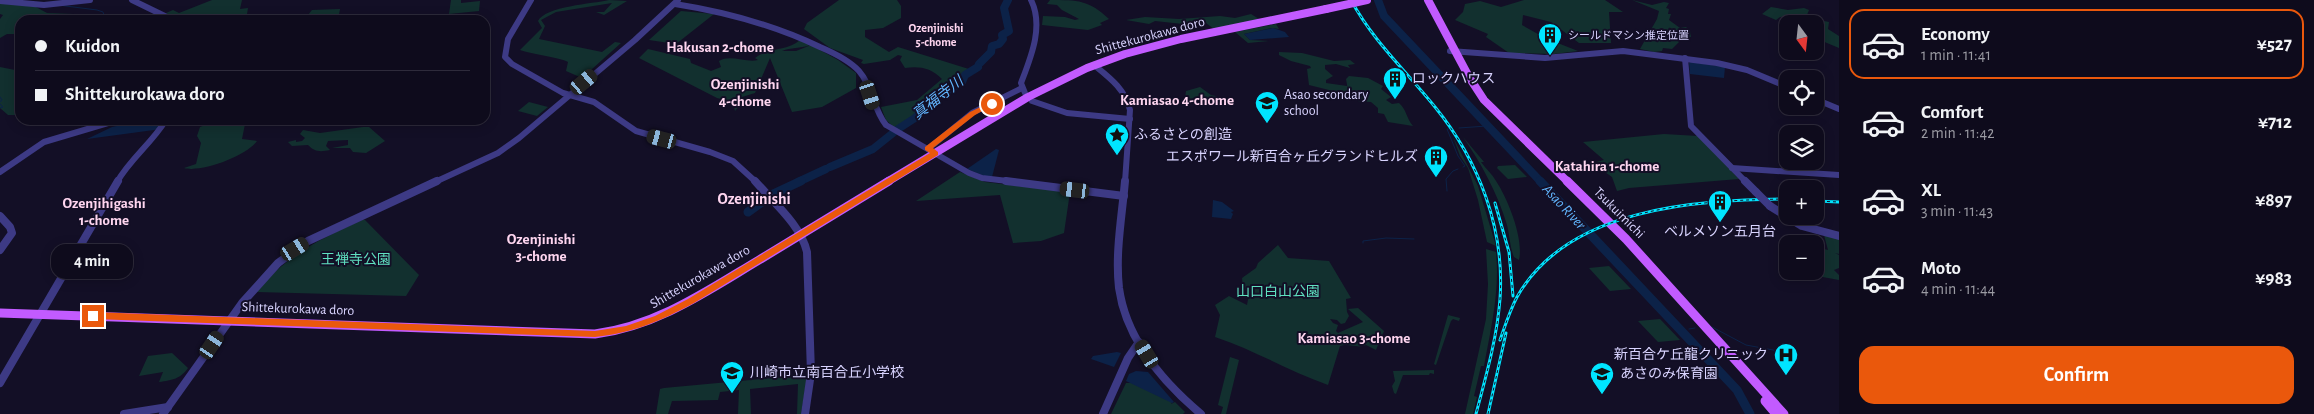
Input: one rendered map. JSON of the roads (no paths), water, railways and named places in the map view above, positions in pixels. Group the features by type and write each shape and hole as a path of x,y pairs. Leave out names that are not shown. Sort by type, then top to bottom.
{"main road":[{"name":"Shittekurokawa doro","path":"0,313 595,334 611,333 633,328 673,311 800,235 932,151 1042,90 1094,65 1166,43 1367,0"},
{"name":"Tsukuimichi","path":"1423,0 1484,100 1626,239 1784,414"},
{"name":"Tsukuimichi","path":"1428,0 1468,85 1483,104 1620,240 1776,414"}],"street":[{"path":"0,1 44,5 90,0"},
{"path":"132,0 165,15"},
{"path":"531,0 508,40 504,50 505,57 521,69 569,95 594,102 636,131 710,152 733,161 751,176 800,235 805,243 807,252 811,346 811,373 805,414"},
{"path":"932,151 972,114 1023,91 1022,79 1029,63 1038,21 1037,12 1031,0"},
{"path":"124,414 166,410 262,277 295,249 490,158 519,138 676,2 750,19 812,42 848,61 863,75 878,115 886,125 969,173 982,178 1124,196"},
{"path":"1453,51 1544,58 1623,51 1684,58 1738,68 1779,84"},
{"path":"1684,58 1692,126 1770,206 1795,223 1815,231 1839,236"},
{"path":"1094,65 1120,88 1129,103 1130,119 1118,286 1124,307 1139,342 1162,376 1201,414"},
{"path":"1032,101 1045,108 1062,112 1130,119"},
{"path":"1824,102 1839,109"},
{"path":"0,172 44,142 101,125"},
{"path":"0,383 127,165 155,138 163,125"},
{"path":"1732,168 1839,175"},
{"path":"0,216 10,227 12,233 0,250"},
{"path":"1102,414 1128,358 1139,342"}],"water":[{"path":"1273,28 1285,32 1289,37 1250,40 1244,34"},
{"path":"1689,63 1725,67 1724,78 1690,74"},
{"path":"121,125 159,125 158,129 154,130 87,139 112,127"},
{"path":"996,149 999,150 992,177 987,177 967,169"},
{"path":"1213,200 1222,202 1234,211 1231,212 1233,214 1231,219 1212,217"},
{"path":"1121,353 1114,367 1091,359 1093,356"},
{"path":"1136,371 1148,372 1174,402 1172,403 1126,381 1129,374"}],"waterway":[{"name":"真福寺川","path":"979,64 991,52 992,46 999,44 1003,39 1002,35 1009,31 1004,8 1008,0"},
{"name":"Asao River","path":"1378,0 1384,16 1541,182"},
{"path":"58,5 97,10 103,12 104,15"},
{"name":"真福寺川","path":"898,129 915,118 934,99 962,82 965,75 978,67"},
{"path":"0,97 2,100 0,102"},
{"path":"0,104 3,107 0,108"},
{"path":"1459,128 1487,126"},
{"path":"1450,129 1447,129 1458,156 1465,166 1463,167"},
{"name":"真福寺川","path":"830,167 873,149 893,133"},
{"name":"真福寺川","path":"798,182 826,169"},
{"path":"1447,191 1446,179 1453,171 1458,169"},
{"name":"真福寺川","path":"771,195 801,181"},
{"name":"Asao River","path":"1540,181 1737,390 1750,414"},
{"name":"真福寺川","path":"748,212 766,199"},
{"path":"1363,243 1363,241 1386,238 1414,239"},
{"path":"1712,327 1746,345 1773,350 1789,357"},
{"path":"1689,329 1695,328"}],"railway":[{"path":"1351,0 1369,29 1451,128 1476,173 1486,197 1498,247 1500,299 1494,343 1476,414"},
{"path":"1500,340 1517,297 1540,267 1568,244 1601,227 1638,215 1676,207 1714,202 1779,199"},
{"path":"1824,201 1839,202"},
{"path":"1495,203 1509,252 1513,296"},
{"path":"1488,414 1506,333"}],"place":[{"name":"シールドマシン推定位置","path":"1550,56"},
{"name":"ロックハウス","path":"1395,100"},
{"name":"Asao secondary school","path":"1267,124"},
{"name":"ふるさとの創造","path":"1117,156"},
{"name":"エスポワール新百合ヶ丘グランドヒルズ","path":"1436,178"},
{"name":"ベルメソン五月台","path":"1720,223"},
{"name":"新百合ケ丘龍クリニック","path":"1786,376"},
{"name":"川崎市立南百合丘小学校","path":"732,394"},
{"name":"あさのみ保育園","path":"1602,395"}],"district":[{"name":"Ozenjinishi 5-chome","path":"936,35"},
{"name":"Hakusan 2-chome","path":"720,47"},
{"name":"Ozenjinishi 4-chome","path":"745,92"},
{"name":"Kamiasao 4-chome","path":"1177,100"},
{"name":"Katahira 1-chome","path":"1607,166"},
{"name":"Ozenjinishi","path":"754,199"},
{"name":"Ozenjihigashi 1-chome","path":"104,212"},
{"name":"Ozenjinishi 3-chome","path":"541,248"},
{"name":"Kamiasao 3-chome","path":"1354,338"}],"park label":[{"name":"王禅寺公園","path":"356,260"},
{"name":"山口白山公園","path":"1278,292"}]}
